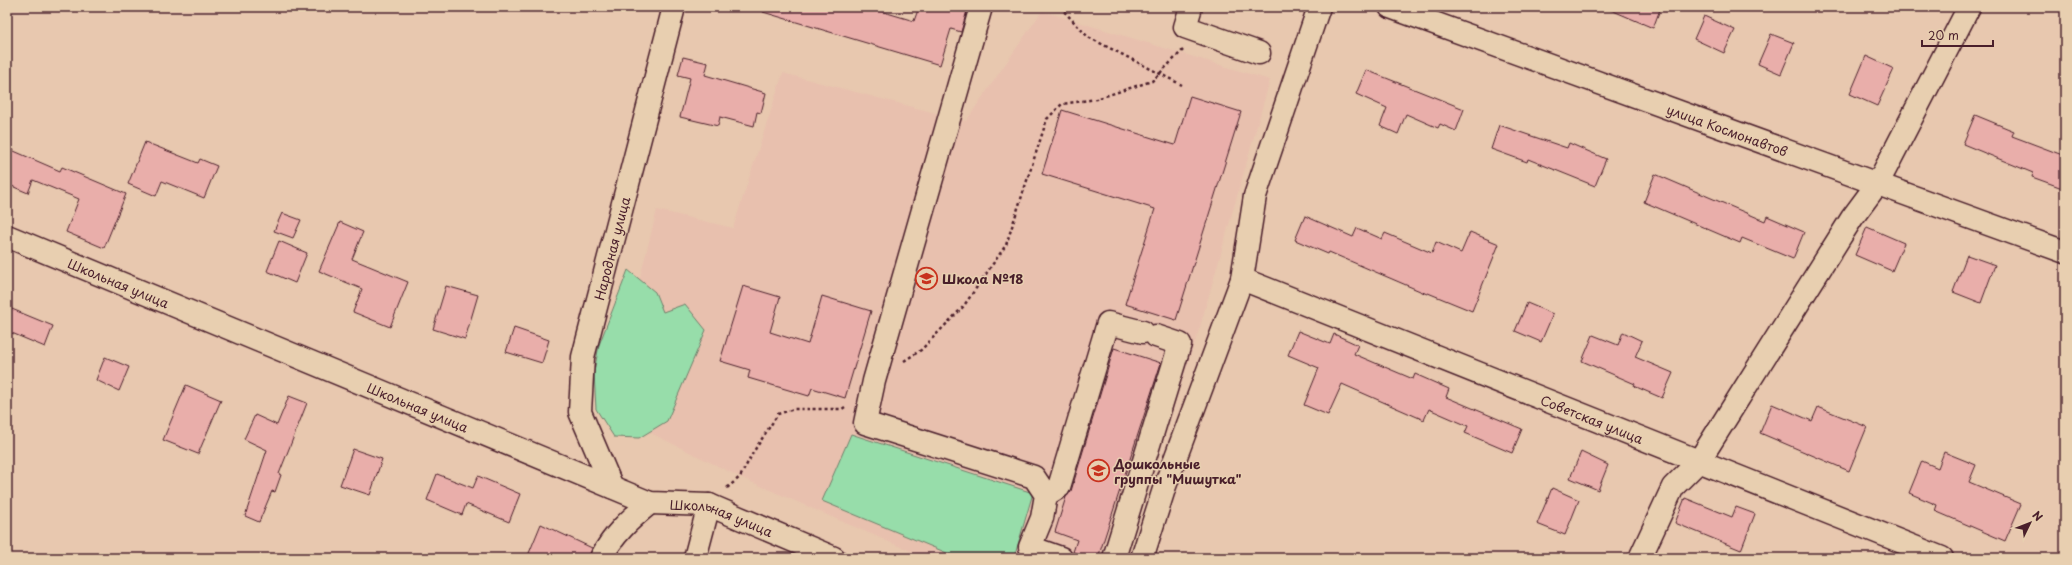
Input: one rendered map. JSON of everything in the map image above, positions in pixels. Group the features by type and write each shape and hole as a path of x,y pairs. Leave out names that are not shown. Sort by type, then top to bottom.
{"street":[{"name":"Народная улица","path":"612,487 580,412 583,357 674,7"},
{"path":"981,7 874,381 865,423 1034,477 1046,495 1042,518 1030,546 1061,558"},
{"path":"1191,7 1185,27 1259,53"},
{"path":"1142,558 1164,486 1242,279 1255,196 1319,7"},
{"name":"улица Космонавтов","path":"1390,7 2065,252"},
{"path":"1640,558 1673,488 1699,461 1852,218 1878,183 1969,7"},
{"name":"Школьная улица","path":"7,236 650,503 709,506 834,558"},
{"name":"Советская улица","path":"1242,279 1942,558"},
{"path":"1046,495 1059,487 1108,323 1180,344 1114,558"},
{"path":"601,558 608,544 627,521 650,503"},
{"path":"695,558 709,506"}],"path":[{"path":"1060,7 1088,37 1182,85"},
{"path":"903,362 921,350 963,307 1006,245 1047,119 1062,104 1096,99 1152,81 1184,50 1191,29"},
{"path":"709,506 740,477 754,451 778,414 794,409 842,409 848,404"}],"shaded area":[{"name":"Школа №18","path":"1042,11 1270,80 1200,327 1124,558 926,558 740,477 606,411 657,210 733,228 783,73 966,121"}],"green space":[{"path":"628,270 655,292 663,312 685,304 706,330 667,421 639,438 614,437 596,409 594,372 599,345"},
{"path":"851,434 1033,493 1014,558 959,558 822,501"}],"building":[{"path":"763,7 867,7 914,21 919,7 968,7 961,32 951,29 940,65 763,12"},
{"path":"1604,7 1661,7 1653,28"},
{"path":"1704,16 1735,30 1724,53 1694,39"},
{"path":"1771,34 1794,43 1781,74 1758,64"},
{"path":"1866,56 1894,69 1877,106 1850,94"},
{"path":"683,57 708,63 705,75 766,93 761,113 757,112 754,126 720,117 718,126 680,117 690,78 678,75"},
{"path":"1366,70 1464,109 1456,131 1440,124 1438,128 1406,114 1398,134 1380,126 1387,108 1356,94"},
{"path":"1190,96 1241,112 1176,320 1125,304 1155,209 1042,174 1062,110 1175,145"},
{"path":"1975,115 2014,131 2012,136 2065,156 2065,189 2032,177 2033,173 1963,144"},
{"path":"1499,125 1567,148 1569,143 1606,159 1595,186 1528,159 1527,162 1491,149"},
{"path":"145,142 198,163 200,159 217,166 204,198 162,181 156,196 128,184"},
{"path":"7,148 60,171 62,167 126,194 104,248 66,232 79,199 33,180 28,193 7,184"},
{"path":"1655,174 1765,221 1767,216 1804,232 1793,259 1742,238 1740,243 1644,202"},
{"path":"282,213 301,220 293,238 274,231"},
{"path":"1305,216 1353,237 1357,228 1382,239 1385,233 1432,253 1436,242 1461,253 1470,232 1499,244 1472,311 1428,293 1427,294 1329,252 1328,254 1295,240"},
{"path":"340,222 363,232 352,259 408,282 390,327 353,312 362,289 319,271"},
{"path":"1867,227 1904,243 1892,271 1855,255"},
{"path":"279,241 307,253 295,283 267,271"},
{"path":"1967,255 1995,265 1981,303 1953,292"},
{"path":"446,286 478,295 465,339 433,329"},
{"path":"743,286 780,297 770,332 808,344 822,296 871,311 845,398 812,388 809,396 748,378 750,370 720,361"},
{"path":"1527,303 1553,314 1541,342 1515,331"},
{"path":"7,307 53,326 45,347 7,331"},
{"path":"514,328 549,340 542,363 506,352"},
{"path":"1298,331 1330,344 1334,334 1358,345 1354,354 1413,379 1415,374 1449,389 1446,397 1522,429 1512,453 1465,433 1468,426 1429,409 1424,420 1342,384 1328,415 1304,405 1319,368 1288,355"},
{"path":"1623,332 1642,341 1635,357 1673,373 1662,398 1634,386 1635,384 1582,361 1593,335 1618,345"},
{"name":"Дошкольные группы \"Мишутка\"","path":"1114,348 1161,363 1098,558 1091,558 1073,552 1077,540 1055,532 1066,497 1071,491"},
{"path":"105,357 129,367 119,391 96,380"},
{"path":"186,385 221,400 198,454 163,440"},
{"path":"289,396 307,403 279,474 281,475 275,492 272,491 259,522 245,516 267,450 244,439 255,415 277,425"},
{"path":"1772,404 1812,421 1818,407 1867,427 1849,471 1760,433"},
{"path":"353,449 382,459 370,495 340,485"},
{"path":"1581,452 1608,465 1598,490 1570,478"},
{"path":"1944,452 1976,465 1969,482 2021,504 2005,541 1935,511 1937,505 1909,493 1922,461 1938,468"},
{"path":"437,474 473,488 478,476 520,494 509,522 466,504 462,515 427,500"},
{"path":"1552,488 1579,500 1565,535 1537,524"},
{"path":"1685,498 1732,517 1736,507 1755,514 1741,550 1675,523"},
{"path":"541,524 592,548 589,558 527,558"}],"place":[{"name":"Школа №18","path":"927,278"},
{"name":"Дошкольные группы \"Мишутка\"","path":"1099,470"}]}
